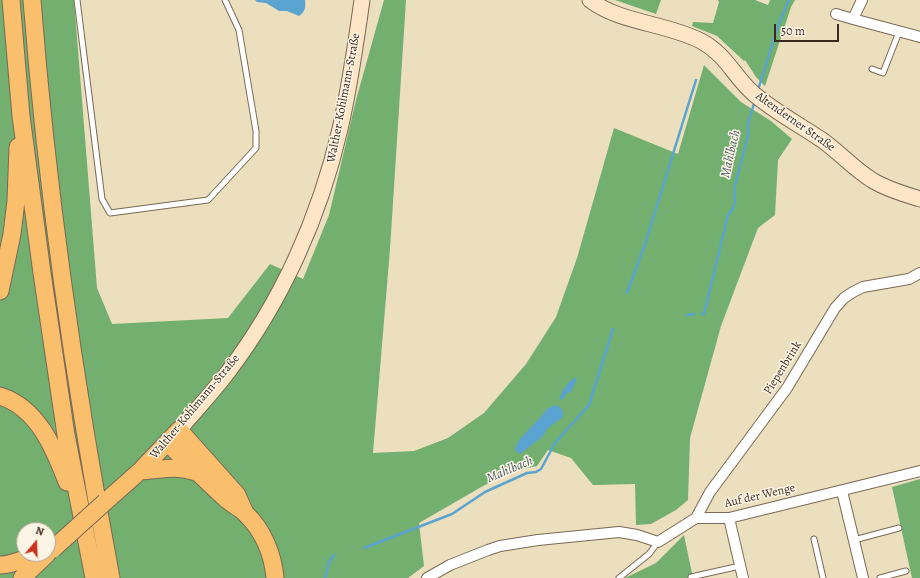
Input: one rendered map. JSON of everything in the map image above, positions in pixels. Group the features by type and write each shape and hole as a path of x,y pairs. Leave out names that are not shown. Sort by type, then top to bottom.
{"main road":[{"path":"11,0 21,116 42,273 66,435 94,578"},
{"path":"32,0 40,99 60,266 72,352 110,578"},
{"name":"Walther-Kohlmann-Straße","path":"56,544 137,474 168,443 228,372 256,331 281,287 304,240 329,170 340,128 351,74 362,0"},
{"name":"Altenderner Straße","path":"590,0 609,12 669,29 701,41 726,61 753,93 830,146 871,180 901,193 920,199"},
{"path":"0,291 13,228 21,116"},
{"path":"0,396 14,402 22,408 42,429 51,444 81,515"},
{"path":"179,430 237,495 245,513 262,534 270,550 275,578"},
{"path":"168,443 196,472 229,502 245,513"},
{"path":"137,474 172,467 181,467 196,472"},
{"path":"98,513 123,578"},
{"path":"0,565 8,565 18,562"},
{"name":"Walther-Kohlmann-Straße","path":"22,578 37,562"}],"street":[{"path":"853,19 862,0"},
{"path":"836,14 920,37"},
{"name":"Piepenbrink","path":"696,518 710,492 787,388 835,308 844,298 863,287 909,279 920,273"},
{"name":"Auf der Wenge","path":"658,542 696,518 729,518 920,471"},
{"path":"842,491 863,578"},
{"path":"729,518 743,578"},
{"path":"427,578 450,565 488,550 506,545 538,540 620,532 658,542"}],"lane":[{"path":"77,0 102,199 110,213 208,200 256,148 256,131 239,30 225,0"},
{"path":"872,69 883,73 899,32"},
{"path":"854,540 899,528"},
{"path":"814,539 823,578"},
{"path":"619,578 649,554 658,542"},
{"path":"691,577 740,566"},
{"path":"880,578 906,571"}],"green space":[{"path":"0,0 74,0 97,288 112,324 228,318 270,264 303,279 329,215 356,100 384,0 406,0 390,249 373,453 414,451 448,438 484,413 526,364 556,317 577,258 614,128 678,154 704,65 741,102 771,121 792,139 778,160 775,215 758,228 721,326 690,438 688,500 676,510 651,524 636,525 635,484 593,485 571,458 548,450 537,466 514,471 483,486 419,523 424,566 408,578 0,578"},
{"path":"615,0 661,0 656,14"},
{"path":"718,0 755,0 768,5 770,0 795,0 791,7 765,86 756,77 745,60 744,61 717,36 692,26 693,22 713,23 719,2"},
{"path":"920,479 920,578 912,578 892,487"},
{"path":"684,535 693,578 625,578 656,563"}],"water":[{"path":"255,0 305,0 305,7 303,13 299,16 287,11 279,11 266,3 257,2"},
{"path":"577,378 571,392 567,393 562,400 559,399 568,384"},
{"path":"555,405 562,410 563,417 548,428 542,437 520,454 517,452 515,449 520,439 547,409"}],"waterway":[{"name":"Mahlbach","path":"758,90 778,26 789,0"},
{"path":"627,293 645,244 696,80"},
{"name":"Mahlbach","path":"702,314 704,314 728,215 733,208 735,201 734,189 748,135 748,124 755,100"},
{"name":"Mahlbach","path":"687,315 694,314"},
{"name":"Mahlbach","path":"364,548 452,514 485,492 527,473 536,472 541,469 555,443 589,405 613,329"},
{"path":"325,578 329,562 334,555"}]}
